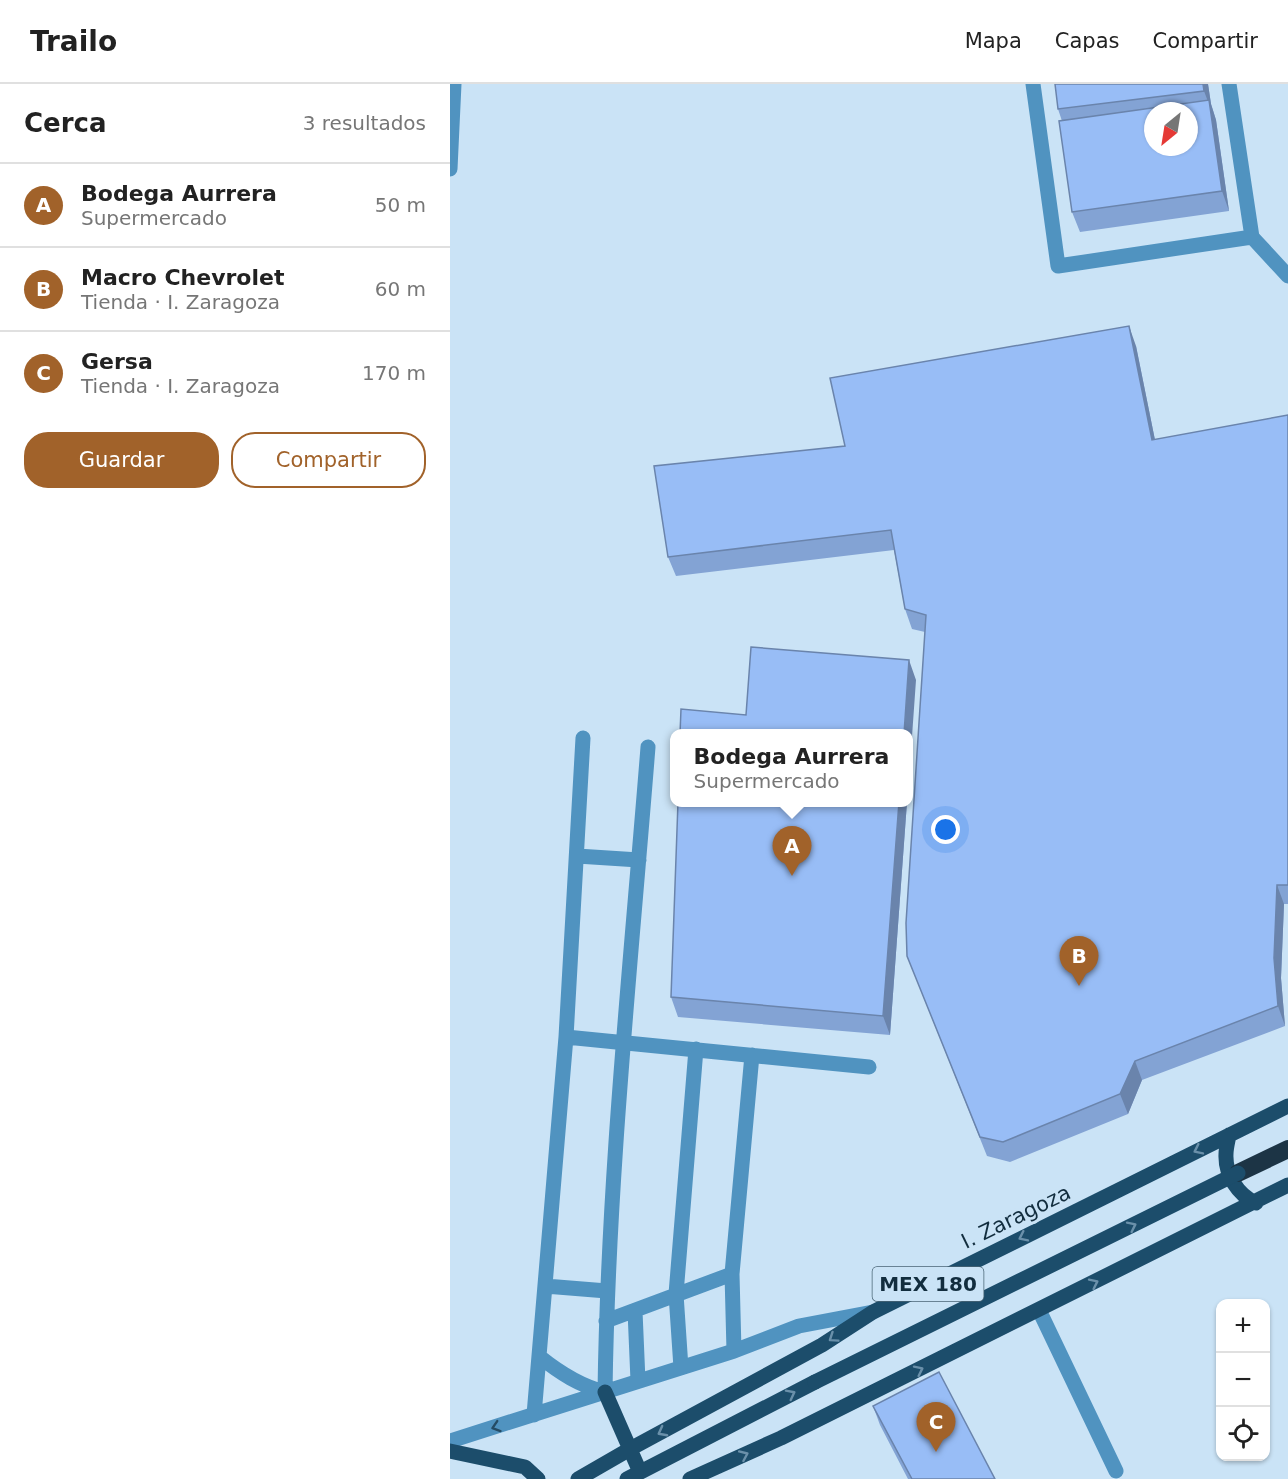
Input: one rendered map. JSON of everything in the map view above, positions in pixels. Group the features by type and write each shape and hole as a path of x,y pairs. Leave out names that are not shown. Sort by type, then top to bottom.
{"highway":[{"path":"1238,1173 1288,1149"}],"main road":[{"name":"I. Zaragoza","path":"578,1479 822,1345 873,1312 1288,1106"},
{"path":"1229,1135 1226,1155 1233,1183 1249,1200 1256,1203"},
{"path":"605,1392 630,1449 633,1476 816,1382 1238,1173"},
{"path":"690,1479 782,1437 1256,1203 1288,1185"},
{"path":"450,1451 525,1467 538,1479"}],"street":[{"path":"450,169 454,84"},
{"path":"1033,84 1058,266 1252,237"},
{"path":"1229,84 1252,237 1288,276"},
{"path":"534,1415 566,1037 583,738"},
{"path":"605,1392 607,1291 648,747"},
{"path":"577,856 639,860"},
{"path":"566,1037 869,1067"},
{"path":"681,1368 676,1294 696,1049"},
{"path":"734,1351 732,1274 752,1055"},
{"path":"606,1321 732,1274"},
{"path":"545,1286 607,1291"},
{"path":"1039,1310 1116,1471"},
{"path":"635,1311 638,1382"},
{"path":"450,1441 734,1351 799,1326 873,1312"},
{"path":"540,1357 558,1372 587,1387 605,1392"}],"building":[{"path":"1055,84 1203,84 1204,91 1058,109"},
{"path":"1209,100 1222,191 1072,212 1059,121 1144,109 1144,156 1198,156 1198,102 1195,102"},
{"path":"1129,326 1152,440 1288,415 1288,885 1277,885 1274,958 1278,1006 1135,1061 1120,1094 1003,1142 980,1137 907,956 906,923 926,615 905,609 891,530 668,557 654,466 845,446 830,378"},
{"path":"751,647 909,660 904,729 680,729 681,709 746,715"},
{"path":"678,807 899,807 883,1016 671,997"},
{"path":"939,1372 995,1479 912,1479 873,1406"}],"place":[{"name":"Bodega Aurrera","path":"792,876"},
{"name":"Macro Chevrolet","path":"1079,986"},
{"name":"Gersa","path":"936,1452"}]}
